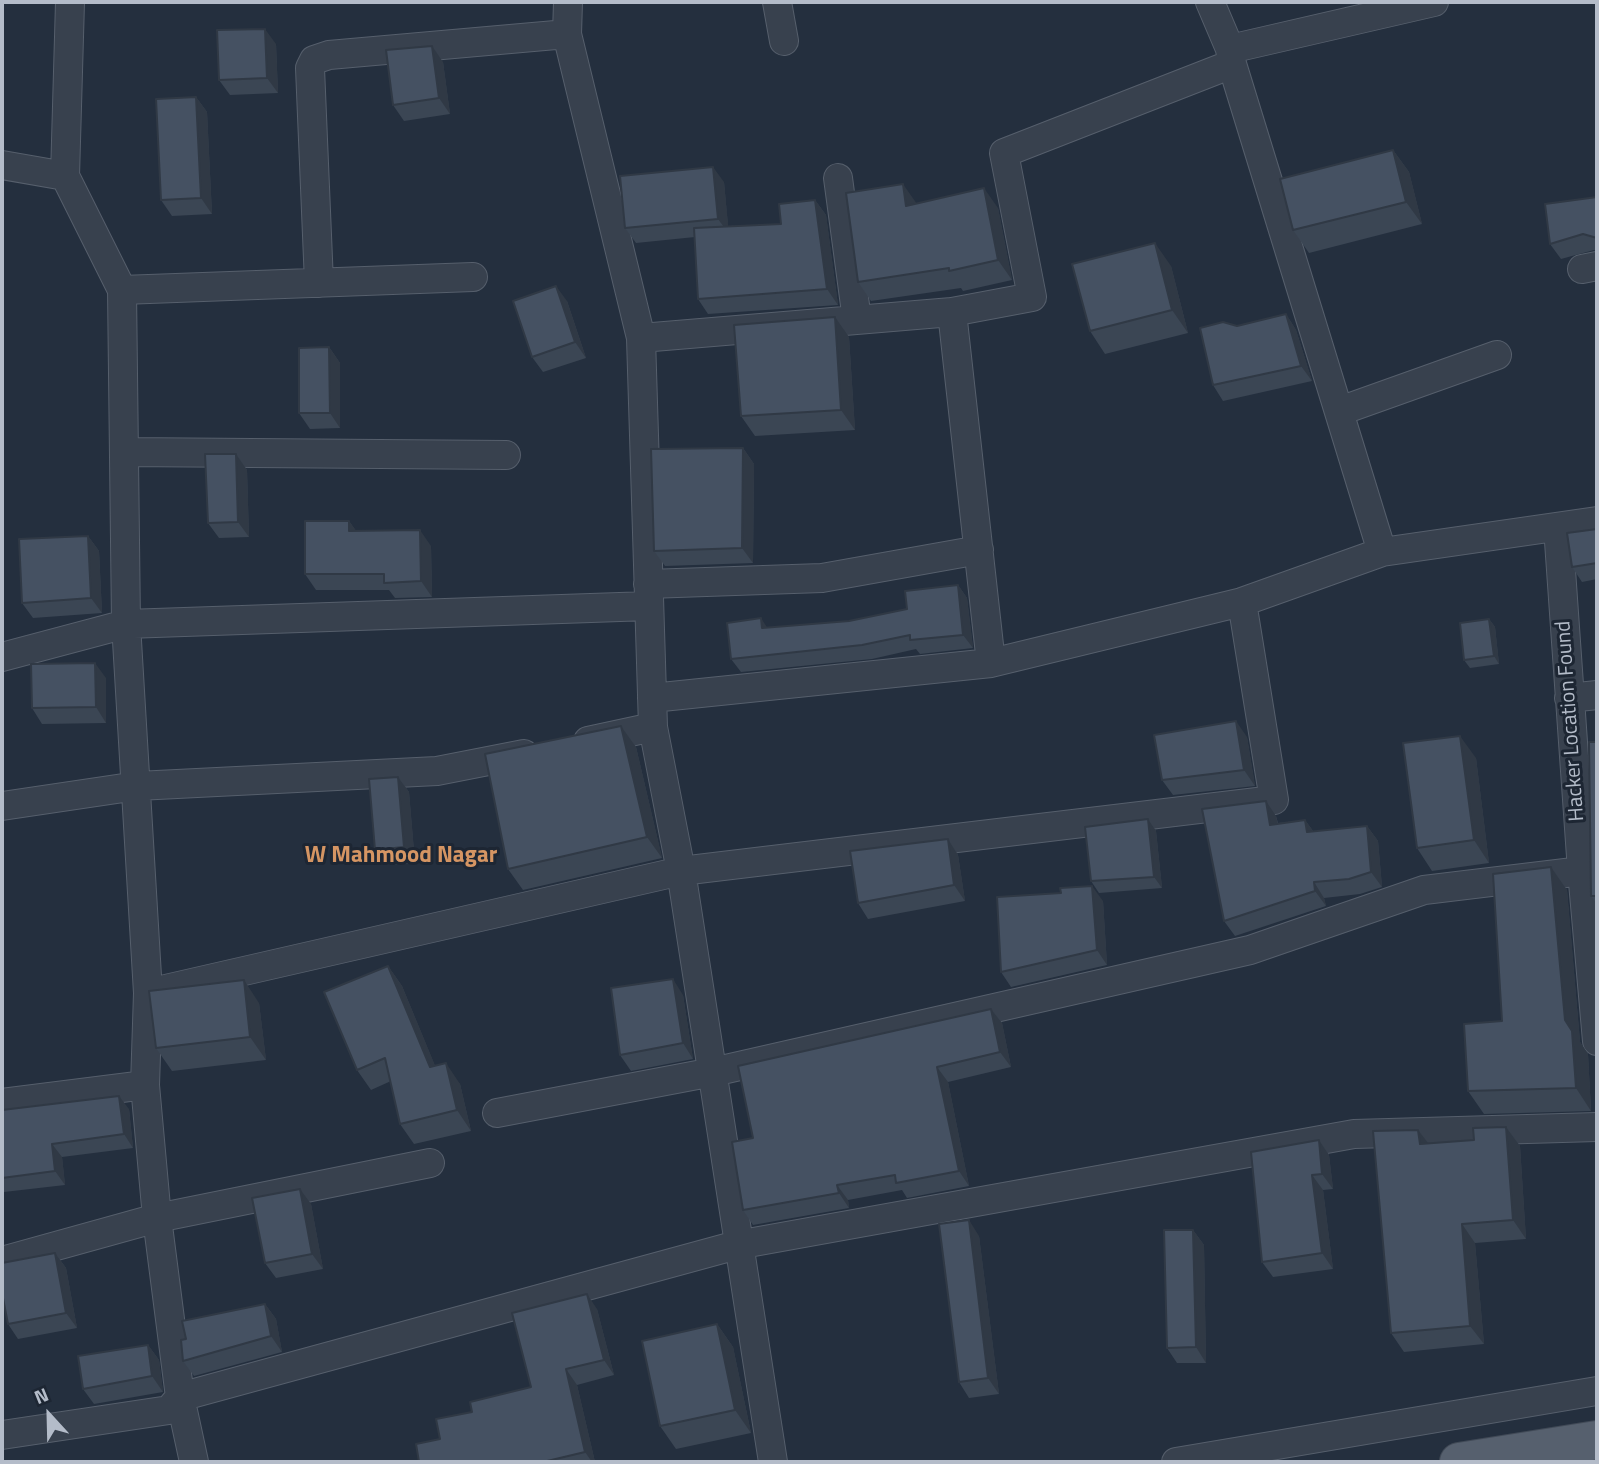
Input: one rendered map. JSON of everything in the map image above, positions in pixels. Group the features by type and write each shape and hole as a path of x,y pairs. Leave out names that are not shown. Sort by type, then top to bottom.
{"main road":[{"path":"1459,1462 1597,1440"}],"street":[{"path":"70,2 65,176 122,290 126,624 148,993 145,1085 157,1219 180,1397 194,1462"},
{"path":"568,2 567,34 642,338 653,727 681,872 772,1462"},
{"path":"777,2 783,41"},
{"path":"1210,2 1231,56 1296,313 1340,411 1382,552"},
{"path":"642,338 952,312 1032,297 1004,153 1231,56 1434,2"},
{"path":"319,283 310,68 314,60 329,55 567,34"},
{"path":"2,165 65,176"},
{"path":"838,178 857,320"},
{"path":"122,290 472,277"},
{"path":"952,312 991,663"},
{"path":"1340,411 1497,355"},
{"path":"126,452 506,455"},
{"path":"652,698 991,663 1242,602 1382,552 1597,521"},
{"name":"Hacker Location Found","path":"1558,527 1581,871 1597,1041"},
{"path":"2,657 126,624 648,595 822,578 979,550"},
{"path":"148,993 681,872 1274,800 1242,602"},
{"path":"1569,698 1597,695"},
{"path":"2,806 137,786 437,771 653,727"},
{"path":"497,1113 713,1072 1250,950 1424,890 1581,871"},
{"path":"2,1103 145,1085"},
{"path":"2,1435 169,1410 180,1397 737,1245 1354,1134 1597,1127"},
{"path":"2,1261 157,1219 430,1163"},
{"path":"1176,1462 1597,1391"}],"building":[{"path":"265,29 267,78 219,80 217,30"},
{"path":"432,46 439,98 393,105 386,50"},
{"path":"196,97 201,198 161,200 156,99"},
{"path":"1393,150 1406,202 1293,230 1280,179"},
{"path":"713,167 718,219 625,228 620,176"},
{"path":"903,184 906,206 984,188 998,260 949,271 949,268 858,282 846,193"},
{"path":"1597,197 1597,238 1583,234 1550,244 1545,204"},
{"path":"815,200 827,289 698,299 694,228 781,224 779,204"},
{"path":"1155,243 1172,310 1090,331 1072,264"},
{"path":"556,286 575,342 532,357 513,301"},
{"path":"1286,314 1301,366 1213,385 1200,328 1223,322 1237,326"},
{"path":"835,317 841,410 741,416 734,325"},
{"path":"329,347 330,413 299,413 299,348"},
{"path":"743,448 742,548 654,551 651,449"},
{"path":"205,454 236,454 238,522 208,523"},
{"path":"305,521 349,521 349,531 420,530 421,581 384,583 384,574 305,574"},
{"path":"1597,529 1597,563 1572,567 1567,533"},
{"path":"88,536 91,598 22,603 19,539"},
{"path":"958,585 963,635 910,640 910,635 862,645 731,659 727,623 761,618 762,628 849,621 907,609 905,591"},
{"path":"1489,619 1494,656 1464,660 1460,623"},
{"path":"95,663 96,707 32,708 31,664"},
{"path":"1236,721 1244,770 1162,780 1154,735"},
{"path":"621,726 647,837 508,869 485,754"},
{"path":"1460,736 1474,840 1417,848 1403,743"},
{"path":"1589,742 1597,742 1597,896 1591,896"},
{"path":"398,777 404,847 375,850 369,779"},
{"path":"1266,801 1270,825 1305,820 1307,832 1367,826 1371,872 1349,879 1314,882 1315,891 1224,921 1202,809"},
{"path":"1148,819 1154,877 1091,881 1085,827"},
{"path":"948,839 954,885 858,903 850,851"},
{"path":"1551,867 1565,1020 1572,1031 1576,1088 1468,1091 1464,1024 1502,1021 1493,874"},
{"path":"1092,886 1097,950 1001,972 997,897 1061,893 1060,888"},
{"path":"388,966 430,1067 446,1063 457,1110 400,1124 385,1058 357,1070 324,992"},
{"path":"673,979 683,1043 620,1055 611,988"},
{"path":"244,980 250,1037 156,1048 149,991"},
{"path":"991,1009 1000,1052 937,1067 959,1171 896,1183 895,1175 837,1185 839,1193 743,1210 732,1142 753,1138 738,1066"},
{"path":"119,1096 124,1134 52,1144 55,1171 2,1178 2,1110"},
{"path":"1506,1127 1513,1220 1462,1224 1470,1326 1391,1333 1373,1131 1418,1130 1420,1144 1474,1140 1473,1128"},
{"path":"1319,1140 1322,1174 1312,1175 1322,1253 1262,1262 1251,1152"},
{"path":"300,1189 312,1254 265,1263 252,1198"},
{"path":"969,1220 988,1378 959,1382 939,1224"},
{"path":"1164,1230 1193,1230 1196,1347 1167,1348"},
{"path":"55,1253 66,1313 8,1324 2,1293 2,1263"},
{"path":"587,1294 604,1360 566,1369 585,1452 543,1462 419,1462 416,1444 440,1439 436,1419 472,1412 470,1402 531,1387 512,1313"},
{"path":"265,1304 271,1336 183,1361 181,1340 186,1339 182,1321"},
{"path":"717,1324 735,1410 660,1426 642,1341"},
{"path":"148,1345 152,1376 83,1389 78,1356"}],"district":[{"name":"W Mahmood Nagar","path":"401,856"}]}
